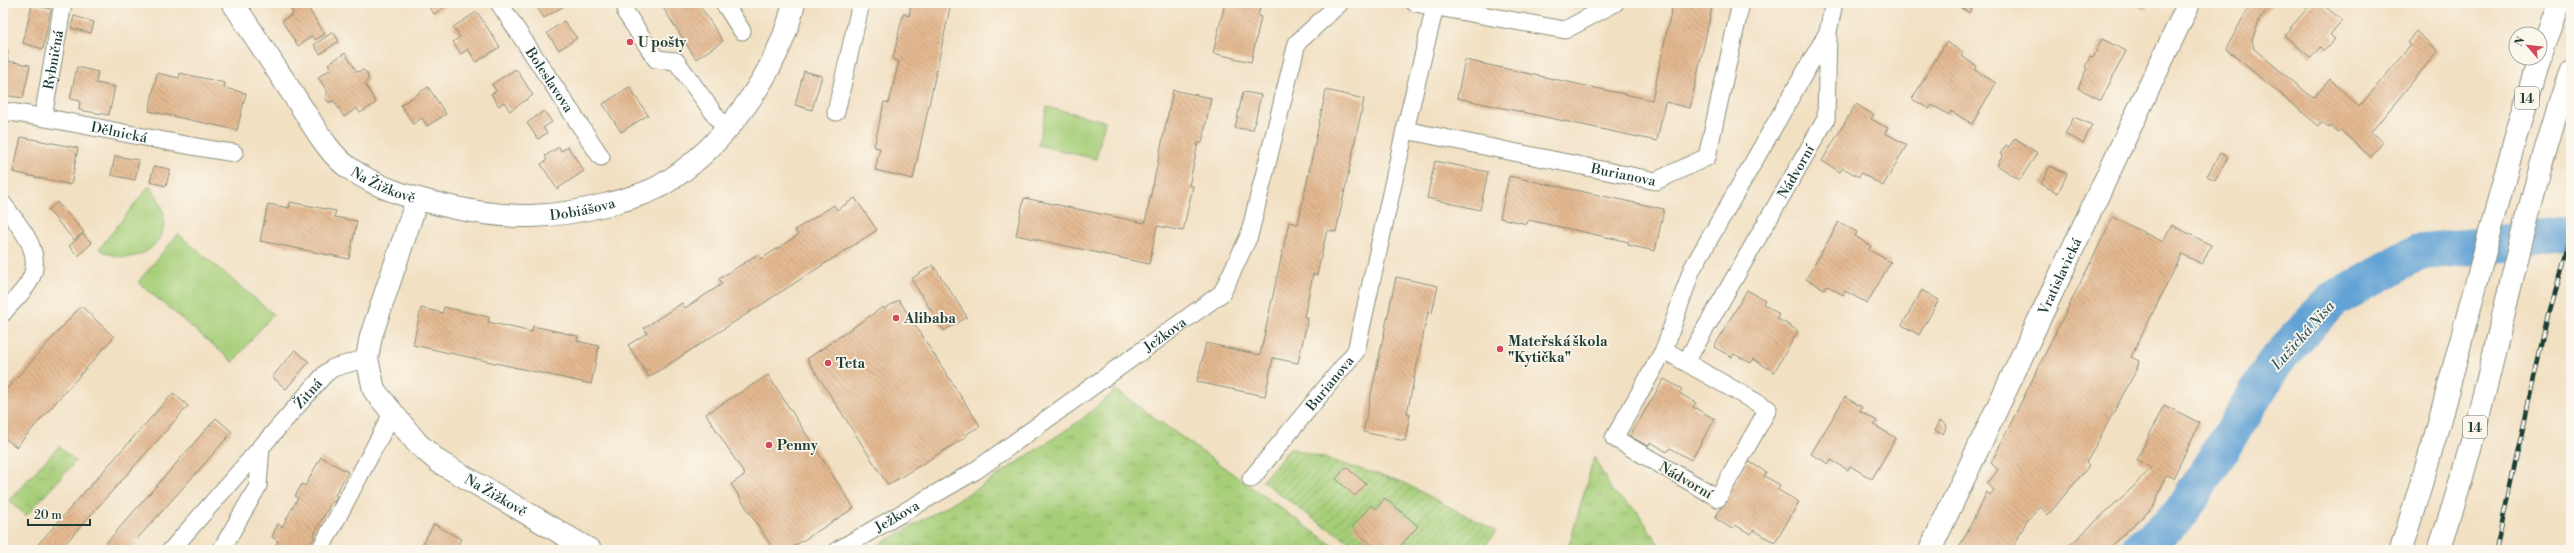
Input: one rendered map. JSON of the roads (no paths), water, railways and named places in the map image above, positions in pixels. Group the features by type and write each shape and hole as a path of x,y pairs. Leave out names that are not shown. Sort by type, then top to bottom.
{"main road":[{"name":"Na Žižkově","path":"233,3 325,143 347,167 383,188 417,200 377,315 366,358 374,390 417,443 440,462 590,550"},
{"name":"Dobiášova","path":"417,200 490,215 534,217 573,213 622,200 659,187 692,162 726,130 742,111 768,70 791,18 794,3"},
{"name":"Vratislavická","path":"1930,550 2189,3"},
{"name":"14","path":"2548,35 2560,3"},
{"name":"14","path":"2401,550 2434,441 2515,139 2537,66"},
{"name":"14","path":"2440,550 2468,451 2539,176 2571,70"}],"street":[{"name":"Rybničná","path":"43,117 62,3"},
{"name":"Boleslavova","path":"499,3 601,157"},
{"path":"724,3 742,31"},
{"path":"836,112 861,3"},
{"name":"Ježkova","path":"838,550 975,471 1222,293 1249,236 1297,43 1340,3"},
{"path":"1415,3 1565,30 1616,3"},
{"name":"Burianova","path":"1404,130 1656,181 1707,157 1741,3"},
{"name":"Nádvorní","path":"1686,362 1826,119 1828,32 1834,3"},
{"name":"Burianova","path":"1251,479 1356,351 1404,130 1435,7"},
{"path":"626,13 656,59 676,61 726,130"},
{"name":"Nádvorní","path":"1664,350 1768,409 1718,498 1614,438 1664,350 1692,269 1828,32"},
{"name":"Dělnická","path":"3,111 43,117 187,146 234,153"},
{"path":"3,204 27,236 36,256 30,282 3,313"},
{"name":"Žitná","path":"171,550 325,374 333,368 366,358"},
{"path":"320,550 392,414"},
{"path":"221,550 258,486 261,446"}],"waterway":[{"name":"Lužická Nisa","path":"2138,550 2179,516 2278,358 2333,300 2418,252 2571,237"}],"railway":[{"path":"2496,550 2549,310 2571,235"}],"place":[{"name":"U pošty","path":"630,42"},
{"name":"Alibaba","path":"896,318"},
{"name":"Mateřská škola \"Kytička\"","path":"1500,349"},
{"name":"Teta","path":"828,363"},
{"name":"Penny","path":"769,445"}]}
